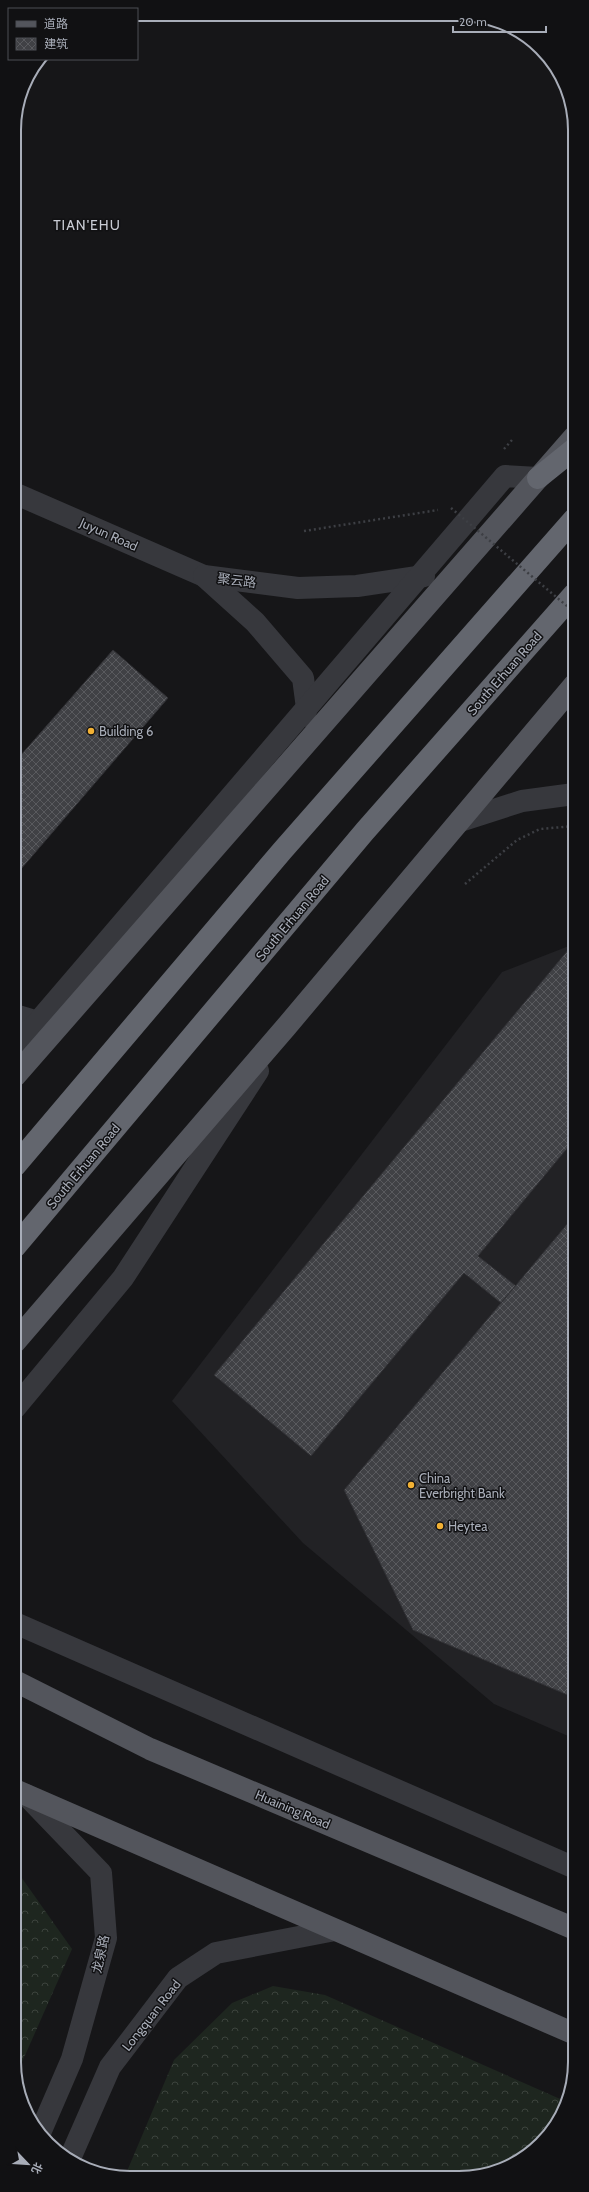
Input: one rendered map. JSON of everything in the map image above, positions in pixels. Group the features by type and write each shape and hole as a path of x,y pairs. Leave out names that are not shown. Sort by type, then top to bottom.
{"highway":[{"path":"538,478 568,454"},
{"path":"21,1159 282,851 568,526"},
{"name":"South Erhuan Road","path":"21,1240 365,831 568,601"}],"main road":[{"path":"21,1069 568,444"},
{"path":"21,1335 286,1027 568,692"},
{"name":"Huaining Road","path":"21,1684 150,1749 568,1926"},
{"path":"21,1792 568,2031"}],"street":[{"path":"21,1038 38,1022 505,476 538,478"},
{"name":"Juyun Road","path":"21,496 204,576"},
{"name":"聚云路","path":"204,576 298,588 357,586 418,579 465,562"},
{"name":"聚云路","path":"204,576 255,622 303,678 307,708 294,758"},
{"path":"460,821 522,801 568,795"},
{"path":"21,1017 38,1022"},
{"path":"21,1401 123,1278 286,1027"},
{"path":"21,1626 568,1865"},
{"name":"龙泉路","path":"21,1793 100,1873 106,1938 72,2059 43,2127"},
{"name":"Longquan Road","path":"72,2153 110,2067 178,1978 216,1953 335,1930"}],"path":[{"path":"304,531 451,508 568,607"},
{"path":"465,884 517,840 540,829 568,827"}],"shaded area":[{"path":"568,946 568,1736 494,1704 303,1543 172,1401 502,972"}],"green space":[{"path":"21,1877 72,1949 21,2064"},
{"path":"273,1986 325,1995 561,2099 550,2122 531,2144 500,2163 473,2170 127,2171 174,2060 232,2003"}],"building":[{"name":"Building 6","path":"113,650 168,698 21,869 21,755"},
{"path":"568,950 568,1147 478,1256 516,1286 501,1303 464,1273 311,1456 214,1375"},
{"path":"568,1223 568,1695 413,1630 344,1490"}],"place":[{"name":"Building 6","path":"91,731"},
{"name":"China Everbright Bank","path":"411,1485"},
{"name":"Heytea","path":"440,1526"}],"district":[{"name":"TIAN'EHU","path":"87,225"}]}
